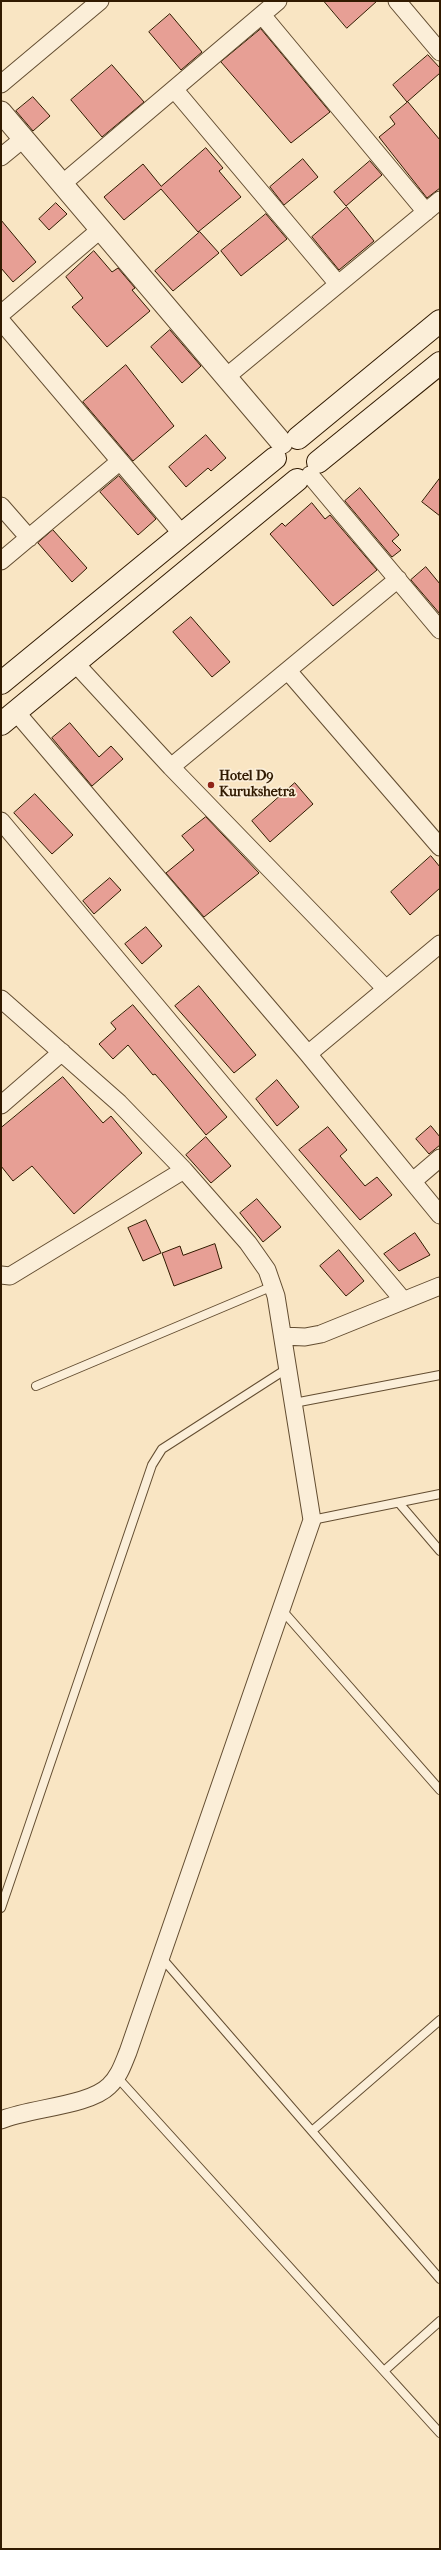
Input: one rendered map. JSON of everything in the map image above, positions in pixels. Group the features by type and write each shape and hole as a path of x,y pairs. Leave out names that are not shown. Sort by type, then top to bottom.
{"main road":[{"path":"1,684 182,534 285,446 440,321"},
{"path":"8,718 308,473 440,362"},
{"path":"285,446 312,444 317,452 308,473"},
{"path":"285,446 276,466 281,474 308,473"}],"street":[{"path":"1,84 100,1"},
{"path":"62,184 278,1"},
{"path":"397,1 440,52"},
{"path":"262,15 426,212"},
{"path":"174,89 338,284"},
{"path":"1,112 285,446"},
{"path":"1,157 23,139"},
{"path":"226,377 440,200"},
{"path":"1,314 101,229"},
{"path":"1,321 119,462 182,534"},
{"path":"1,561 119,462"},
{"path":"308,473 440,630"},
{"path":"1,506 29,538"},
{"path":"171,767 398,580"},
{"path":"75,663 171,767 386,989"},
{"path":"288,671 440,847"},
{"path":"8,718 308,1054 440,1215"},
{"path":"1,821 403,1300"},
{"path":"308,1054 440,944"},
{"path":"1,999 119,1103 184,1170 248,1243 267,1270 273,1286 283,1336 312,1520 161,1957 117,2077 108,2087 94,2096 1,2120"},
{"path":"1,1105 62,1052"},
{"path":"413,1181 440,1158"},
{"path":"1,1275 10,1276 184,1170"},
{"path":"283,1336 305,1337 321,1334 440,1286"}],"lane":[{"path":"36,1386 273,1286"},
{"path":"1,1908 152,1465 162,1449 288,1368"},
{"path":"294,1403 440,1374"},
{"path":"312,1520 440,1494"},
{"path":"398,1503 440,1551"},
{"path":"281,1609 440,1790"},
{"path":"161,1957 440,2279"},
{"path":"312,2131 440,2020"},
{"path":"117,2077 440,2434"},
{"path":"384,2371 440,2321"}],"building":[{"path":"324,1 377,1 347,28"},
{"path":"170,14 202,52 181,70 149,32"},
{"path":"261,29 330,112 291,143 221,62"},
{"path":"428,55 440,68 440,73 407,102 393,85"},
{"path":"112,65 144,102 102,137 71,100"},
{"path":"33,97 50,116 33,131 16,111"},
{"path":"408,102 440,140 440,188 427,198 379,137 395,124 390,117"},
{"path":"206,148 223,168 219,171 241,197 198,232 161,189 124,220 104,197 143,164 161,186"},
{"path":"303,159 318,177 284,205 270,187"},
{"path":"370,161 382,175 346,206 334,192"},
{"path":"56,203 67,214 49,230 39,219"},
{"path":"347,207 374,241 339,270 312,237"},
{"path":"266,214 287,239 241,276 221,251"},
{"path":"1,220 36,262 13,282 1,268"},
{"path":"200,232 219,253 173,291 155,271"},
{"path":"94,251 112,272 118,268 135,288 132,290 150,311 107,347 72,307 83,298 66,277"},
{"path":"170,330 201,366 182,383 151,347"},
{"path":"126,365 174,426 133,461 83,402"},
{"path":"206,435 226,458 211,471 208,468 186,487 169,467"},
{"path":"119,476 156,519 138,535 100,492"},
{"path":"440,478 440,516 422,502"},
{"path":"360,488 399,535 392,541 401,550 392,557 345,501"},
{"path":"312,503 325,519 330,515 377,570 333,606 270,534 282,523 285,526"},
{"path":"53,530 87,568 72,582 38,543"},
{"path":"426,567 440,584 440,614 411,580"},
{"path":"191,617 230,662 212,677 173,632"},
{"path":"70,723 99,757 111,746 123,759 92,786 52,738"},
{"path":"295,783 313,804 270,842 252,821"},
{"path":"35,794 73,835 52,854 14,813"},
{"path":"206,817 259,873 204,917 166,873 194,850 182,836"},
{"path":"431,856 440,867 440,888 410,915 391,892"},
{"path":"110,878 121,890 94,914 83,901"},
{"path":"146,927 162,946 142,964 125,944"},
{"path":"199,986 256,1055 234,1073 175,1006"},
{"path":"133,1005 227,1117 206,1135 155,1074 153,1075 128,1045 113,1059 99,1044 116,1029 111,1023"},
{"path":"63,1077 103,1123 111,1116 142,1153 74,1214 32,1166 13,1181 1,1166 1,1128"},
{"path":"277,1080 299,1107 277,1126 256,1099"},
{"path":"431,1126 440,1137 440,1145 429,1154 416,1139"},
{"path":"328,1127 347,1150 340,1156 365,1186 377,1177 392,1195 360,1220 299,1150"},
{"path":"206,1137 231,1166 211,1183 186,1155"},
{"path":"257,1199 281,1227 263,1242 240,1213"},
{"path":"146,1220 161,1253 143,1261 128,1228"},
{"path":"415,1233 430,1255 399,1271 384,1254"},
{"path":"215,1244 222,1268 174,1286 162,1253 180,1246 183,1255"},
{"path":"339,1250 364,1281 346,1296 320,1266"}],"place":[{"name":"Hotel D9 Kurukshetra","path":"211,785"}]}
